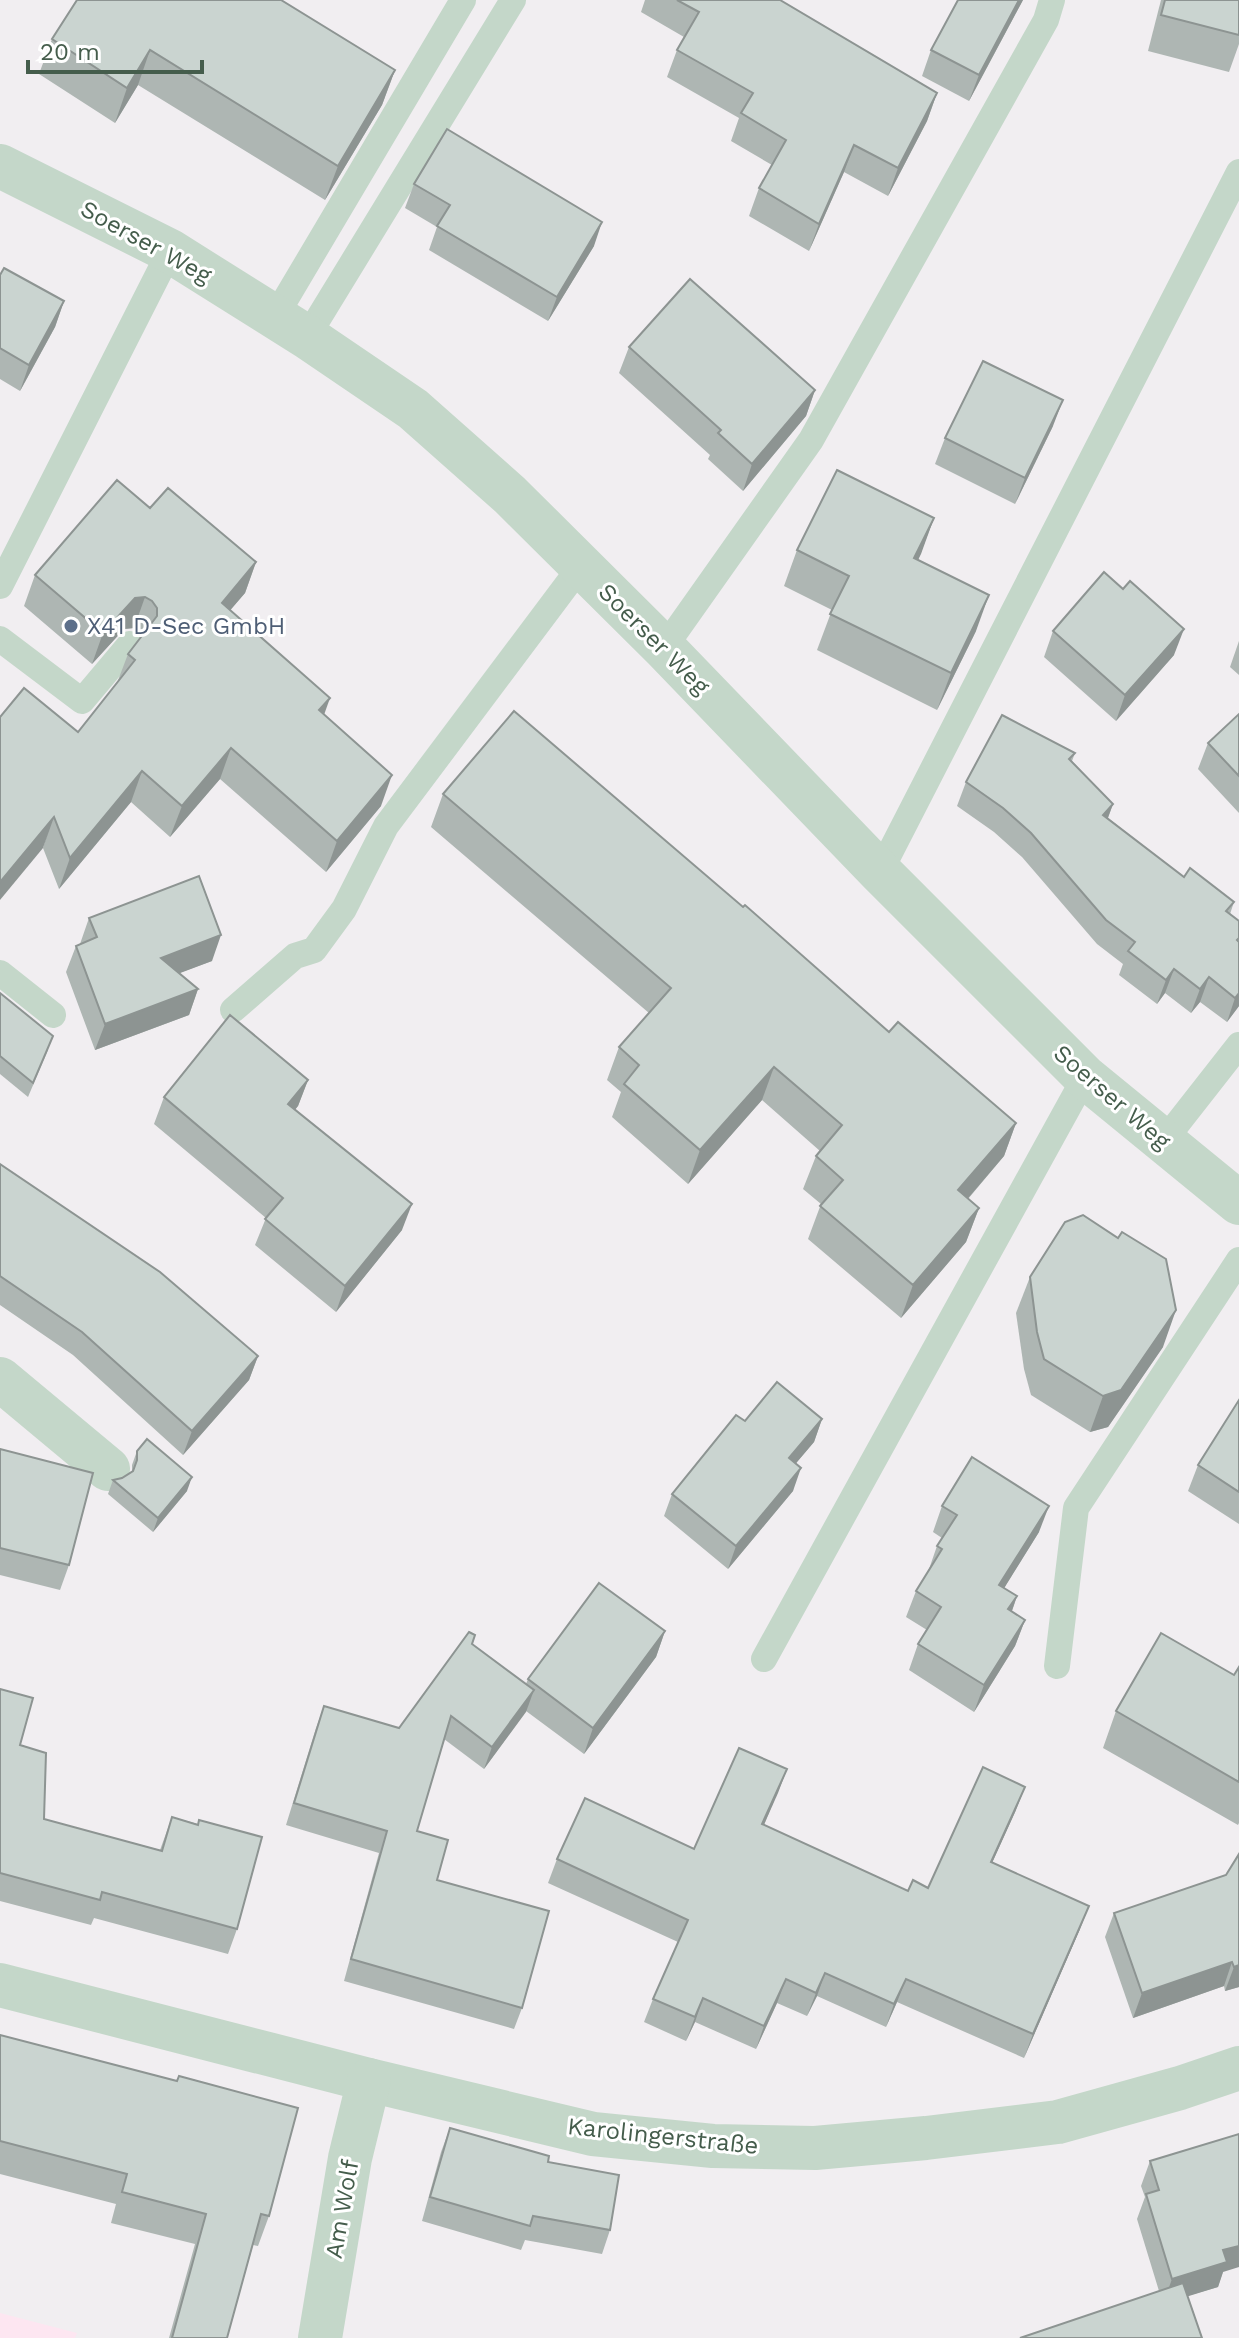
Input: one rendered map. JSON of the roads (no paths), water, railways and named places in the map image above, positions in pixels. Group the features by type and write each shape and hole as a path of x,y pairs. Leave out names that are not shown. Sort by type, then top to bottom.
{"street":[{"name":"Soerser Weg","path":"0,166 170,251 413,409 510,495 664,648 880,872 1085,1077 1239,1203"},
{"path":"0,1379 108,1469"},
{"name":"Karolingerstraße","path":"0,1985 593,2134 713,2146 815,2148 1058,2122 1239,2068"},
{"name":"Am Wolf","path":"320,2338 350,2158 369,2080"}],"lane":[{"path":"291,327 463,0"},
{"path":"291,327 513,0"},
{"path":"664,648 811,440 1046,20 1052,0"},
{"path":"880,872 1239,172"},
{"path":"0,586 170,251"},
{"path":"233,1010 295,956 314,950 344,909 386,826 581,566"},
{"path":"0,639 82,701 130,644"},
{"path":"0,973 53,1015"},
{"path":"1163,1142 1239,1045"},
{"path":"764,1659 1085,1077"},
{"path":"1057,1666 1076,1508 1239,1260"}],"place":[{"name":"X41 D-Sec GmbH","path":"71,626"}]}
